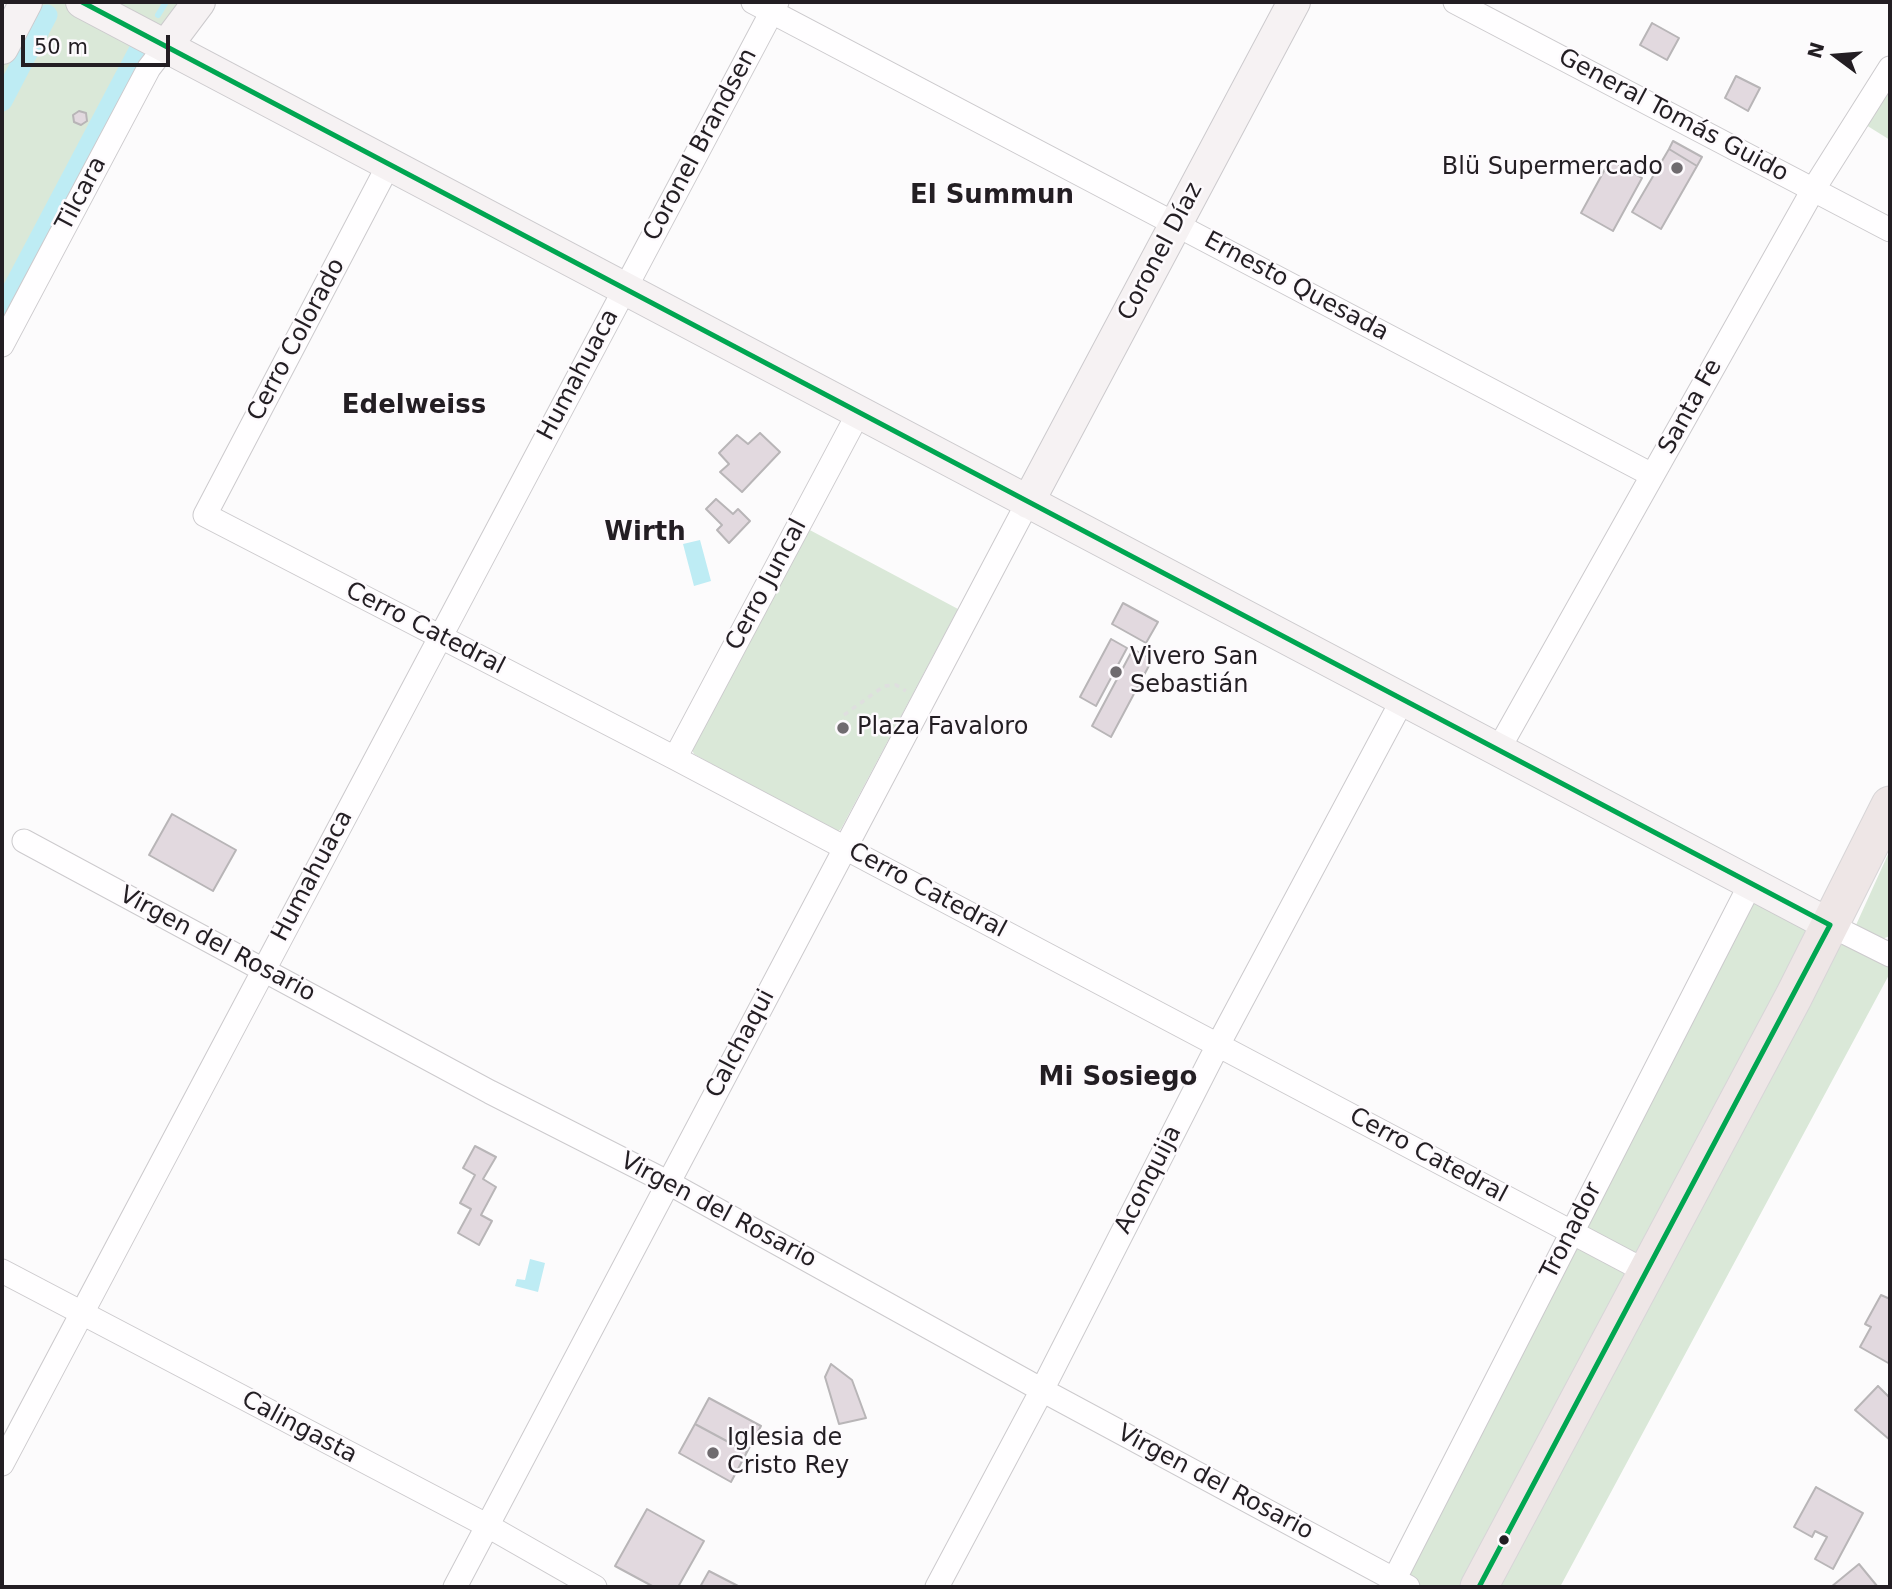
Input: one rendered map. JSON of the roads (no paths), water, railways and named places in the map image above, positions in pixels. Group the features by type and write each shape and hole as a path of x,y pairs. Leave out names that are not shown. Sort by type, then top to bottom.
{"main road":[{"path":"2,48 26,2"},
{"path":"82,2 1830,925"},
{"path":"166,46 199,2"},
{"name":"Coronel Díaz","path":"1028,502 1294,2"},
{"path":"1479,1587 1830,925 1890,805"}],"street":[{"name":"General Tomás Guido","path":"1455,2 1890,230"},
{"name":"Ernesto Quesada","path":"767,5 1652,475"},
{"name":"Coronel Brandsen","path":"625,288 767,5"},
{"name":"Tilcara","path":"2,345 149,68 166,46"},
{"name":"Santa Fe","path":"1499,750 1813,190 1890,68"},
{"name":"Cerro Colorado","path":"205,515 389,164"},
{"name":"Humahuaca","path":"2,1464 625,288"},
{"name":"Cerro Juncal","path":"675,758 859,412"},
{"name":"Calchaqui","path":"455,1587 1028,502"},
{"name":"Cerro Catedral","path":"205,515 675,758 1647,1272"},
{"name":"Aconquija","path":"937,1587 1042,1390 1218,1045 1403,699"},
{"name":"Virgen del Rosario","path":"24,841 489,1092 667,1182 1042,1390 1401,1583"},
{"name":"Tronador","path":"1401,1583 1572,1232 1751,883"},
{"path":"1830,925 1890,955"},
{"name":"Calingasta","path":"2,1271 488,1526 595,1587"}],"water":[{"path":"700,540 711,581 694,586 683,544"},
{"path":"530,1259 545,1263 538,1292 515,1286 517,1279 525,1280"}],"waterway":[{"path":"158,15 166,2"},
{"path":"2,101 47,15"},
{"path":"2,310 141,47"}],"place":[{"name":"Blü Supermercado","path":"1677,168"},
{"name":"Vivero San Sebastián","path":"1116,672"},
{"name":"Plaza Favaloro","path":"843,728"},
{"name":"Iglesia de Cristo Rey","path":"713,1453"}],"district":[{"name":"El Summun","path":"992,196"},
{"name":"Edelweiss","path":"414,406"},
{"name":"Wirth","path":"645,533"},
{"name":"Mi Sosiego","path":"1118,1078"}]}
